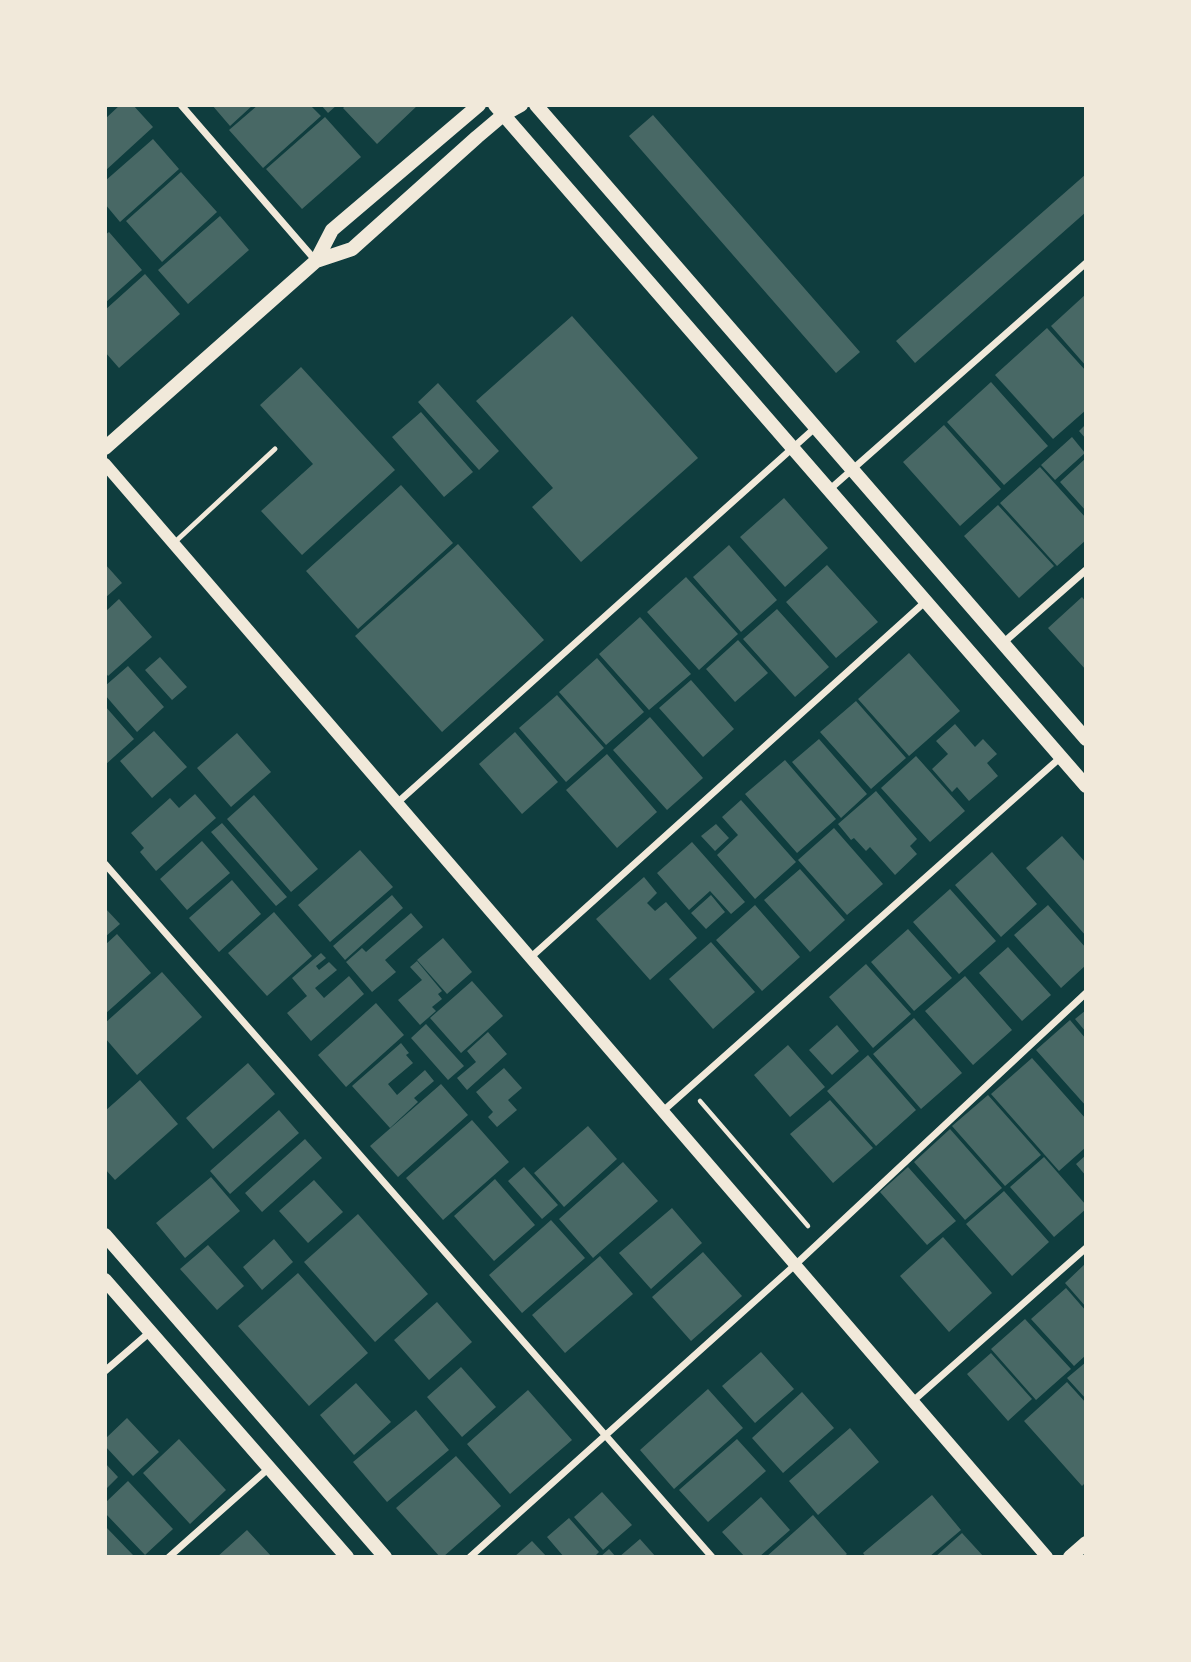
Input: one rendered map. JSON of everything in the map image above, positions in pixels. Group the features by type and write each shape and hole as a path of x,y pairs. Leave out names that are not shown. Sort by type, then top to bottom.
{"main road":[{"path":"105,448 316,261 332,230 479,105"},
{"path":"316,261 352,249 499,110 521,105"},
{"path":"536,105 1086,740"},
{"path":"499,110 1086,786"},
{"path":"105,1235 385,1557"},
{"path":"105,1280 347,1557"},
{"path":"1070,1557 1086,1543"}],"street":[{"path":"181,105 316,261"},
{"path":"828,490 1086,263"},
{"path":"397,803 816,427"},
{"path":"105,464 1047,1557"},
{"path":"1003,643 1086,570"},
{"path":"530,958 926,601"},
{"path":"663,1111 1061,757"},
{"path":"105,864 712,1557"},
{"path":"470,1557 795,1265 1086,993"},
{"path":"913,1401 1086,1248"},
{"path":"105,1371 150,1332"},
{"path":"169,1557 269,1468"}],"lane":[{"path":"173,543 275,449"}],"path":[{"path":"699,1101 808,1226"}],"building":[{"path":"120,105 133,105 153,127 105,171 105,119"},
{"path":"212,105 253,105 230,126"},
{"path":"258,105 310,105 321,116 263,168 229,130"},
{"path":"321,105 337,105 328,113"},
{"path":"346,105 418,105 377,144 343,108"},
{"path":"653,115 860,352 836,373 629,136"},
{"path":"325,117 361,157 302,209 266,169"},
{"path":"153,139 179,169 120,222 105,204 105,181"},
{"path":"181,172 217,212 162,262 126,221"},
{"path":"1086,174 1086,212 915,363 896,341"},
{"path":"220,216 249,250 188,304 158,270"},
{"path":"109,232 142,270 105,303 105,235"},
{"path":"145,274 180,314 119,368 105,352 105,310"},
{"path":"1086,294 1086,366 1051,326"},
{"path":"572,316 698,458 581,562 532,507 553,488 476,401"},
{"path":"1047,328 1086,371 1086,410 1053,439 995,375"},
{"path":"301,367 395,470 302,555 261,511 313,464 260,405"},
{"path":"991,382 1048,446 1004,485 947,422"},
{"path":"438,383 499,451 479,470 418,402"},
{"path":"421,412 473,472 444,497 392,437"},
{"path":"1086,424 1086,439 1079,431"},
{"path":"944,425 1001,489 960,526 903,462"},
{"path":"1072,437 1085,453 1055,480 1041,465"},
{"path":"1086,458 1086,511 1060,482"},
{"path":"1040,467 1086,518 1086,540 1057,566 1000,503"},
{"path":"401,485 453,543 358,629 306,571"},
{"path":"784,498 828,548 785,587 740,537"},
{"path":"998,505 1054,566 1019,598 964,536"},
{"path":"458,544 544,640 442,732 355,636"},
{"path":"729,545 777,600 741,632 693,577"},
{"path":"105,564 122,583 105,598"},
{"path":"827,565 878,622 836,658 786,602"},
{"path":"686,577 738,634 699,670 647,612"},
{"path":"1082,597 1086,602 1086,670 1048,628"},
{"path":"119,599 152,637 108,676 105,672 105,612"},
{"path":"777,609 829,667 795,697 743,639"},
{"path":"640,617 691,674 649,710 599,654"},
{"path":"738,640 768,673 735,702 706,669"},
{"path":"909,653 960,711 909,756 858,699"},
{"path":"160,657 187,687 172,700 145,670"},
{"path":"597,658 644,712 606,745 559,692"},
{"path":"128,666 164,707 137,732 105,695 105,686"},
{"path":"691,680 734,729 703,757 659,708"},
{"path":"557,695 604,748 566,782 519,728"},
{"path":"856,701 906,758 871,789 820,732"},
{"path":"105,706 134,739 105,765"},
{"path":"650,717 703,778 667,810 613,750"},
{"path":"955,724 975,747 983,739 997,754 987,763 998,776 969,801 957,787 952,792 932,769 948,754 936,741"},
{"path":"154,731 187,767 152,798 120,761"},
{"path":"515,732 558,782 522,814 479,764"},
{"path":"237,733 271,772 231,807 197,768"},
{"path":"819,739 867,794 841,818 792,762"},
{"path":"607,754 657,812 617,848 566,790"},
{"path":"916,756 965,811 930,842 881,788"},
{"path":"785,760 836,819 797,853 745,794"},
{"path":"876,791 917,839 910,846 917,854 895,875 870,847 866,851 854,838 851,840 838,824"},
{"path":"195,794 216,818 156,871 140,852 144,848 131,833 170,798 179,808"},
{"path":"254,795 318,869 291,892 227,819"},
{"path":"741,800 796,862 755,899 717,855 738,835 722,817"},
{"path":"222,823 287,897 276,906 211,832"},
{"path":"716,824 729,838 715,851 701,836"},
{"path":"834,828 883,884 847,915 798,860"},
{"path":"1062,836 1086,863 1086,936 1026,868"},
{"path":"202,841 230,873 187,910 160,879"},
{"path":"692,842 745,902 731,914 710,891 689,910 657,873"},
{"path":"360,850 393,887 330,942 298,905"},
{"path":"992,852 1037,904 1001,937 955,885"},
{"path":"800,869 845,920 810,952 764,900"},
{"path":"644,877 657,893 647,903 655,911 666,902 697,938 650,980 596,919"},
{"path":"232,880 261,914 219,952 189,918"},
{"path":"950,889 996,941 959,974 913,922"},
{"path":"392,895 403,908 345,960 333,946"},
{"path":"711,895 725,912 706,929 691,913"},
{"path":"755,905 800,957 762,991 716,940"},
{"path":"1048,905 1086,948 1086,965 1061,988 1014,935"},
{"path":"105,908 120,924 105,937"},
{"path":"274,912 312,956 267,996 228,953"},
{"path":"411,913 423,927 385,960 396,972 372,992 346,962 362,948 366,952"},
{"path":"908,929 952,978 914,1011 871,962"},
{"path":"117,934 151,973 105,1014 105,945"},
{"path":"443,938 472,972 447,994 417,960"},
{"path":"711,942 755,992 713,1029 669,979"},
{"path":"1008,947 1051,995 1022,1021 979,973"},
{"path":"321,953 326,958 316,966 319,970 329,962 337,970 315,988 324,998 349,976 364,994 311,1041 287,1013 307,996 292,978"},
{"path":"417,961 442,991 438,994 442,999 432,1007 436,1011 420,1025 398,1000 422,980 410,967"},
{"path":"866,964 911,1014 873,1048 829,997"},
{"path":"162,972 202,1017 137,1075 105,1038 105,1023"},
{"path":"965,976 1012,1030 973,1065 925,1011"},
{"path":"472,981 503,1016 461,1053 430,1018"},
{"path":"376,1003 404,1035 346,1087 318,1055"},
{"path":"1086,1010 1086,1032 1075,1019"},
{"path":"914,1018 962,1073 921,1109 873,1054"},
{"path":"1070,1020 1086,1039 1086,1106 1036,1050"},
{"path":"426,1024 464,1066 448,1080 411,1038"},
{"path":"837,1025 859,1051 832,1075 809,1050"},
{"path":"488,1032 507,1054 467,1090 457,1078 476,1062 467,1051"},
{"path":"401,1043 413,1063 388,1084 397,1095 425,1070 434,1081 414,1098 418,1102 390,1128 352,1086"},
{"path":"788,1045 825,1087 790,1117 754,1075"},
{"path":"868,1055 916,1110 876,1146 827,1091"},
{"path":"1032,1058 1086,1119 1086,1147 1059,1171 991,1094"},
{"path":"248,1063 275,1094 213,1149 186,1118"},
{"path":"504,1068 522,1088 508,1100 517,1110 497,1127 488,1117 493,1112 476,1092"},
{"path":"140,1080 178,1124 115,1180 105,1169 105,1111"},
{"path":"441,1084 468,1115 398,1177 370,1146"},
{"path":"988,1095 1041,1155 1005,1186 952,1126"},
{"path":"830,1100 873,1148 833,1183 790,1134"},
{"path":"279,1110 299,1133 230,1194 210,1171"},
{"path":"472,1120 509,1162 443,1220 406,1178"},
{"path":"588,1126 617,1159 564,1207 534,1173"},
{"path":"950,1129 1002,1188 965,1220 914,1162"},
{"path":"305,1139 322,1158 262,1212 245,1193"},
{"path":"1086,1155 1086,1176 1076,1164"},
{"path":"1044,1157 1086,1205 1086,1209 1054,1237 1010,1187"},
{"path":"623,1162 658,1201 593,1258 559,1219"},
{"path":"524,1167 558,1205 542,1219 508,1181"},
{"path":"908,1167 956,1221 927,1245 880,1192"},
{"path":"211,1177 240,1211 185,1258 156,1223"},
{"path":"495,1179 535,1225 494,1261 454,1216"},
{"path":"314,1180 343,1212 308,1243 279,1211"},
{"path":"1004,1191 1049,1242 1012,1276 966,1224"},
{"path":"672,1208 702,1243 651,1289 619,1253"},
{"path":"358,1214 428,1294 375,1342 304,1262"},
{"path":"551,1220 585,1258 522,1313 489,1275"},
{"path":"943,1237 992,1293 949,1332 900,1276"},
{"path":"274,1239 293,1262 262,1290 243,1267"},
{"path":"208,1245 244,1286 217,1310 180,1269"},
{"path":"703,1252 742,1296 691,1341 652,1297"},
{"path":"600,1256 633,1294 565,1353 532,1315"},
{"path":"1086,1263 1086,1307 1065,1283"},
{"path":"298,1273 368,1353 309,1406 238,1326"},
{"path":"1066,1288 1086,1311 1086,1355 1074,1366 1031,1319"},
{"path":"437,1302 472,1342 429,1380 394,1340"},
{"path":"1025,1319 1071,1369 1036,1400 991,1349"},
{"path":"761,1352 794,1389 755,1423 722,1386"},
{"path":"991,1353 1032,1399 1008,1421 967,1374"},
{"path":"1086,1362 1086,1399 1067,1378"},
{"path":"461,1367 496,1407 462,1437 427,1397"},
{"path":"1067,1382 1086,1403 1086,1482 1082,1486 1024,1421"},
{"path":"356,1383 391,1422 354,1455 320,1415"},
{"path":"708,1389 743,1428 674,1489 640,1450"},
{"path":"528,1390 572,1440 510,1494 467,1444"},
{"path":"802,1392 834,1428 783,1473 752,1438"},
{"path":"416,1410 449,1450 387,1502 353,1462"},
{"path":"127,1418 159,1452 133,1476 105,1446 105,1439"},
{"path":"850,1428 879,1462 818,1515 789,1481"},
{"path":"179,1439 226,1490 190,1524 143,1473"},
{"path":"737,1439 766,1471 708,1522 679,1490"},
{"path":"456,1456 501,1506 440,1557 396,1508"},
{"path":"105,1463 118,1477 105,1490"},
{"path":"128,1481 173,1529 145,1555 105,1513 105,1503"},
{"path":"602,1492 632,1525 603,1550 574,1517"},
{"path":"932,1495 961,1530 929,1557 866,1557 863,1553"},
{"path":"761,1497 790,1530 759,1557 745,1557 722,1532"},
{"path":"813,1515 847,1554 843,1557 766,1557"},
{"path":"569,1518 599,1552 594,1557 564,1557 547,1537"},
{"path":"105,1526 133,1555 131,1557 105,1557"},
{"path":"247,1530 272,1557 217,1557"},
{"path":"962,1533 984,1557 935,1557"},
{"path":"640,1539 656,1557 619,1557"},
{"path":"532,1541 547,1557 514,1557"},
{"path":"609,1549 616,1557 600,1557"}]}
